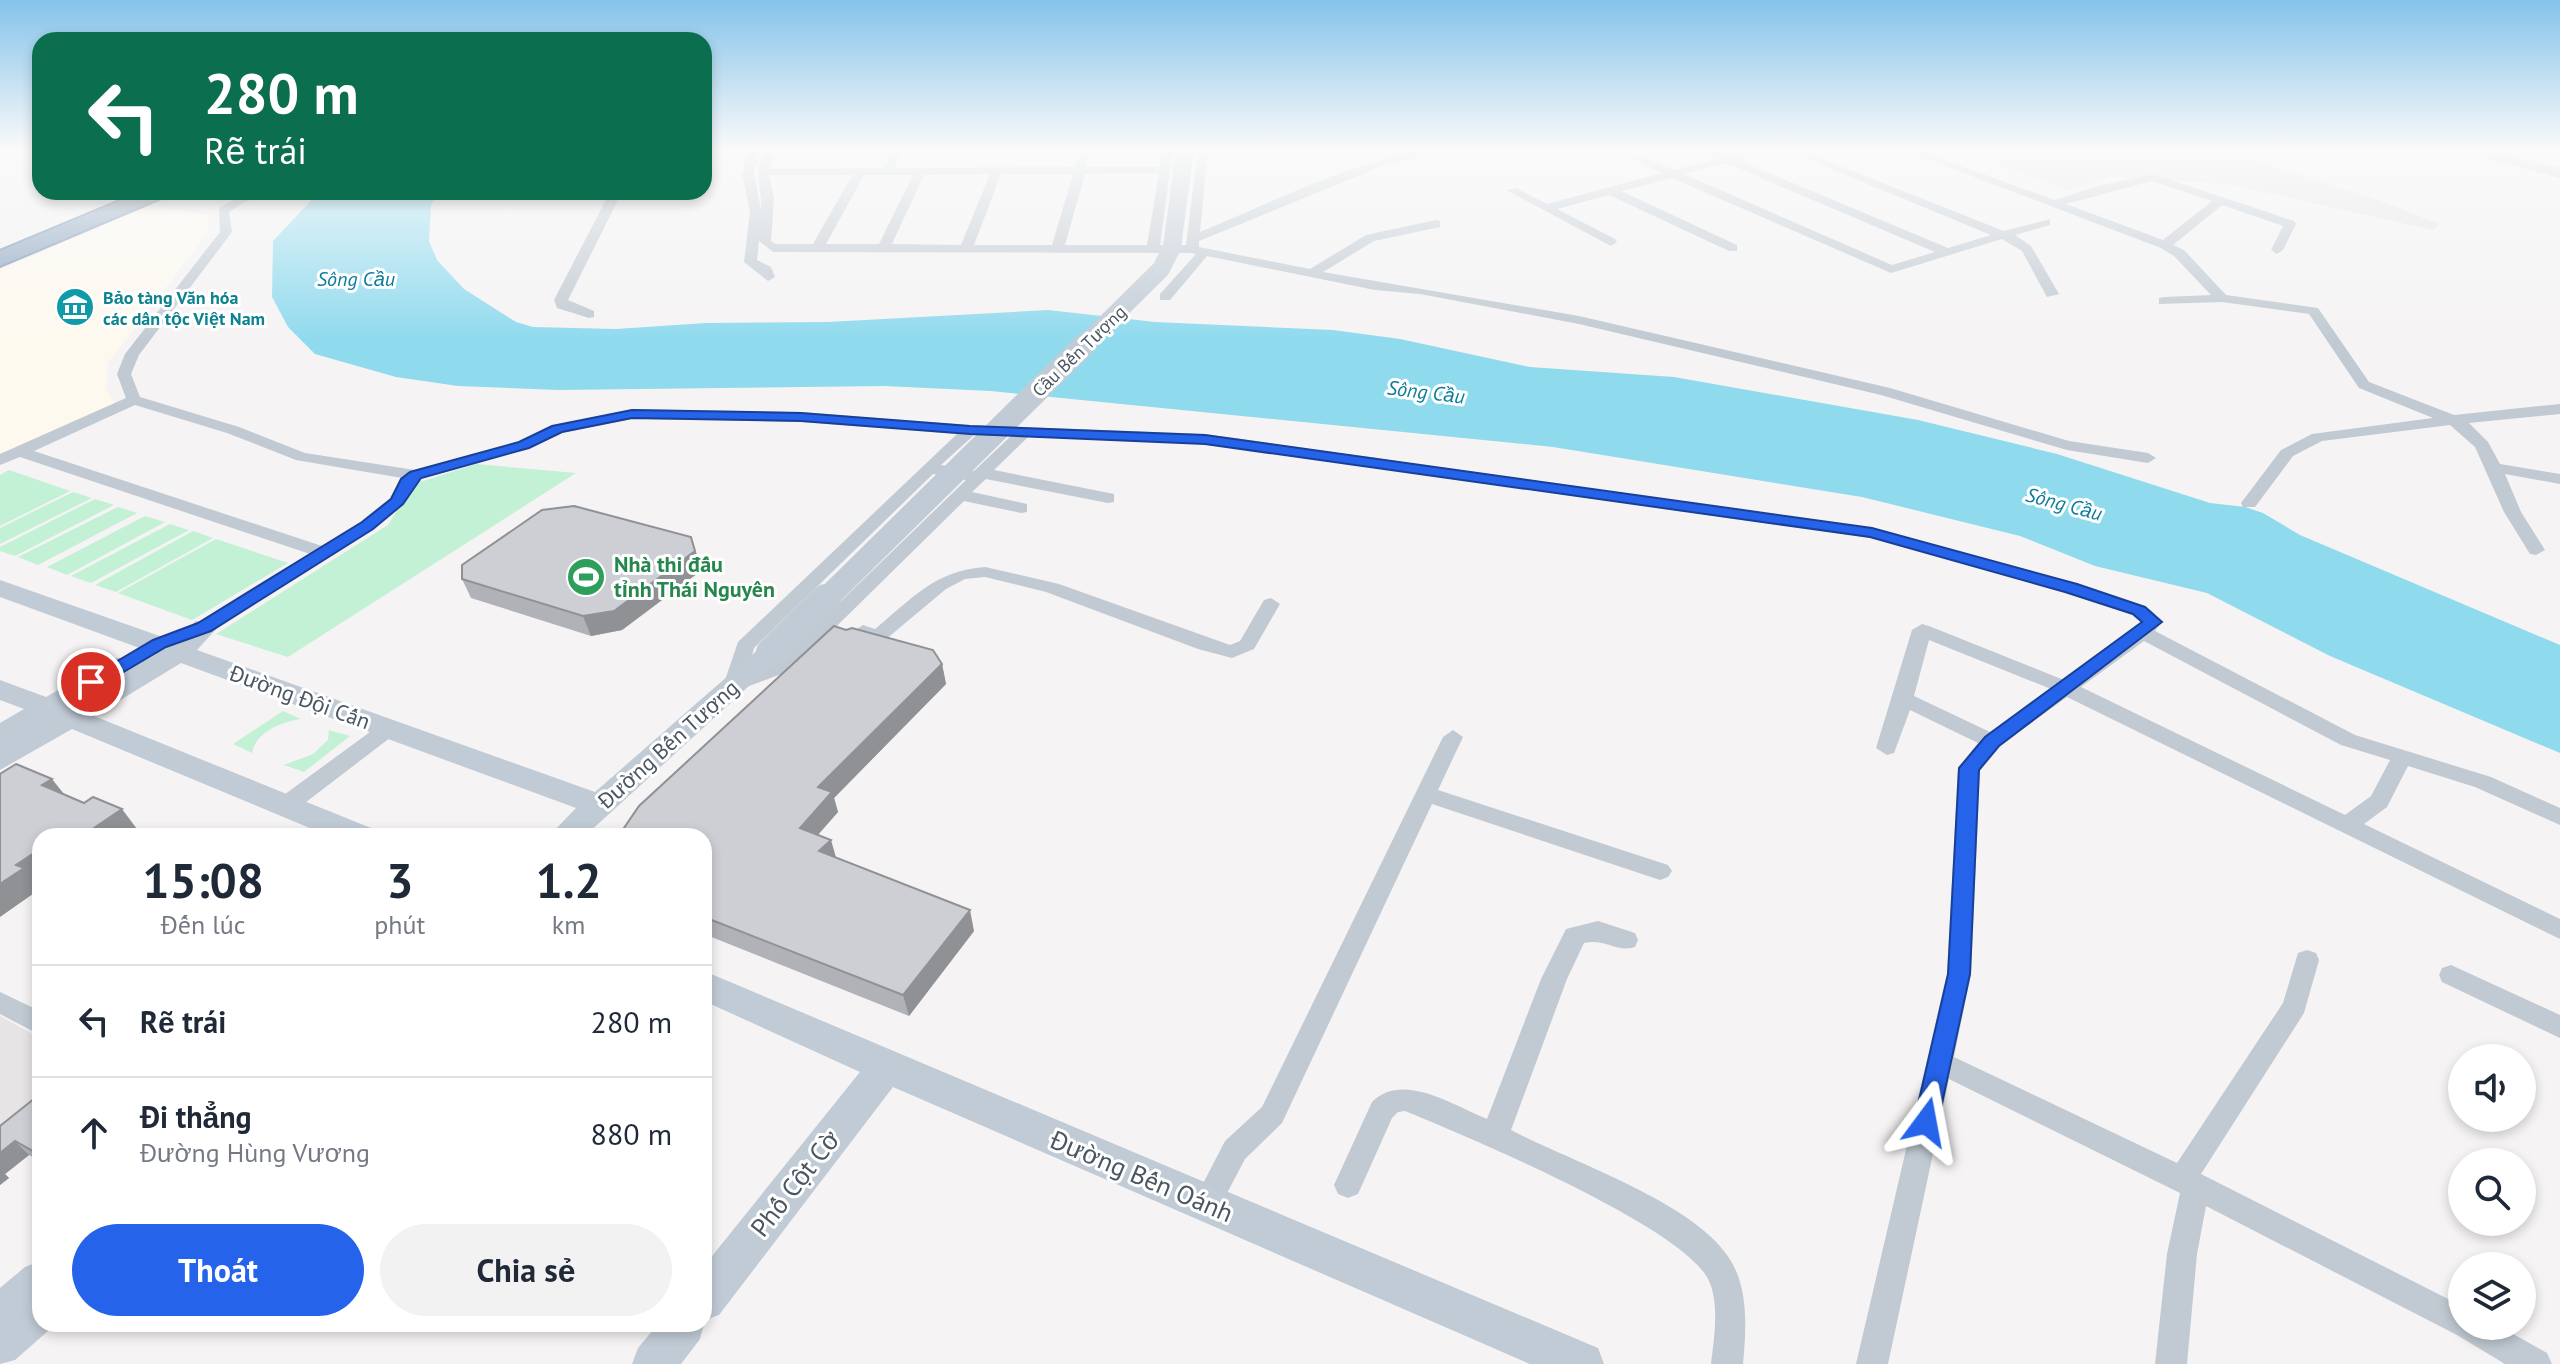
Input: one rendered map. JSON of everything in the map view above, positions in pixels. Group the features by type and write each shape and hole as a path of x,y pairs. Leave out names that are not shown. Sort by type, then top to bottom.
{"highway":[{"path":"0,251 94,213"},
{"path":"0,259 110,213"}],"street":[{"path":"134,400 124,374 132,354 226,232 223,213"},
{"path":"589,314 562,305 561,300 605,213"},
{"path":"756,213 750,262 766,270 768,277"},
{"path":"767,213 766,245 1196,247 1312,273 1579,320 1885,391 2067,445 2148,458"},
{"path":"818,247 837,213"},
{"path":"885,246 901,213"},
{"path":"967,246 980,213"},
{"path":"1058,246 1068,213"},
{"path":"1153,247 1158,213"},
{"name":"Cầu Bến Tượng","path":"771,653 1161,269 1172,247 1177,213"},
{"path":"1165,297 1196,247 1198,213"},
{"path":"1196,247 1270,213"},
{"path":"1554,213 1611,242"},
{"path":"1657,213 1733,248"},
{"path":"1759,213 1881,267 1902,268 2046,222"},
{"path":"1854,213 1949,253"},
{"path":"1949,213 2006,235 2027,249 2052,294"},
{"path":"2078,213 2179,253 2222,298"},
{"path":"2165,245 2205,213"},
{"path":"2257,213 2290,224 2277,250"},
{"path":"1312,273 1370,238 1436,224"},
{"path":"2164,301 2222,298 2313,311 2364,385 2452,420 2477,436 2496,468 2509,506 2536,550"},
{"path":"0,460 134,400 219,425 302,457 415,475 512,449 557,429 632,414 801,417 970,430 1149,436 1269,446 1842,527 1973,560 2139,611 2153,622 2143,633 1992,741 1969,768 1959,974 1872,1364"},
{"path":"2249,503 2287,453 2318,437 2560,409"},
{"path":"733,686 745,646 970,430"},
{"path":"733,686 785,666 1024,432"},
{"path":"18,451 324,553"},
{"path":"929,468 1108,498"},
{"path":"2496,468 2560,479"},
{"path":"0,760 59,713 367,526 397,501 407,482 415,475"},
{"path":"961,495 1021,508"},
{"path":"821,631 852,641 863,631 878,636 951,578 981,570 1033,582 1232,652 1247,645 1271,604"},
{"name":"Đường Đội Cấn","path":"0,588 600,805"},
{"path":"1887,748 1922,630 2066,688 2560,930"},
{"path":"2143,633 2336,735 2483,782 2560,817"},
{"name":"Đường Bến Tượng","path":"574,828 771,653"},
{"path":"0,689 340,828"},
{"path":"1903,699 1992,741"},
{"path":"0,736 59,713"},
{"path":"285,806 388,729"},
{"path":"1207,1203 1235,1150 1272,1115 1453,737"},
{"path":"2346,826 2379,801 2402,757"},
{"path":"1426,794 1660,871"},
{"path":"1495,1135 1554,979 1575,936 1598,930 1626,940"},
{"path":"2171,1364 2189,1182 2295,1006 2307,960"},
{"path":"2451,975 2560,1027"},
{"name":"Đường Bến Oánh","path":"712,989 1566,1361"},
{"path":"0,1002 32,1020"},
{"path":"1939,1062 2189,1182 2448,1315"},
{"name":"Phố Cột Cờ","path":"712,1290 886,1067"},
{"path":"1348,1185 1382,1110 1391,1101 1406,1099 1495,1135 1544,1164 1658,1218 1712,1258 1721,1272 1724,1288 1730,1341 1727,1364"},
{"path":"0,1316 32,1288"},
{"path":"0,1345 32,1317"},
{"path":"654,1364 679,1332"},
{"path":"2494,1340 2536,1364"}],"shaded area":[{"name":"Bảo tàng Văn hóa các dân tộc Việt Nam","path":"134,213 206,214 209,231 108,363 106,390 116,404 0,455 0,270"},
{"path":"2356,213 2410,213 2440,224 2433,230"},
{"path":"0,1016 32,1034 32,1121 0,1145"}],"green space":[{"path":"476,464 576,473 288,657 216,634 388,525 414,484"},
{"path":"9,470 70,491 0,526 0,475"},
{"path":"73,492 92,498 0,544 0,528"},
{"path":"95,499 114,505 15,556 0,551 0,547"},
{"path":"118,507 137,513 38,565 18,557"},
{"path":"145,516 165,522 67,575 47,567"},
{"path":"170,524 189,530 91,583 71,576"},
{"path":"193,531 213,538 116,592 95,585"},
{"path":"216,539 288,563 192,620 118,593"},
{"path":"283,711 301,719 270,729 259,739 252,753 233,744"},
{"path":"329,730 350,736 304,772 284,765 313,754 328,740"}],"water":[{"name":"Sông Cầu","path":"300,213 431,213 429,241 437,260 464,289 516,322 533,327 616,329 1048,310 1155,322 1333,330 1400,339 1530,367 1674,377 1918,420 2057,454 2210,503 2245,507 2263,513 2300,535 2560,645 2560,753 2330,656 2207,593 2095,566 2020,536 1862,497 1553,447 991,391 884,386 558,390 458,386 396,377 315,354 288,327 272,297 273,241"}],"building":[{"name":"Nhà thi đấu tỉnh Thái Nguyên","path":"574,506 691,537 695,551 614,611 583,616 462,579 462,565 542,510"},
{"path":"834,626 933,650 942,664 818,787 832,792 800,828 831,840 819,851 970,910 903,995 712,920 712,828 624,828 639,806"},
{"path":"16,764 52,779 42,785 84,803 93,797 122,809 94,828 32,828 32,854 16,865 24,868 0,884 0,774"},
{"path":"32,1100 32,1151 15,1141 0,1153 0,1126"}],"place":[{"name":"Bảo tàng Văn hóa các dân tộc Việt Nam","path":"75,307"},
{"name":"Nhà thi đấu tỉnh Thái Nguyên","path":"586,577"}],"route":[{"path":"91,682 159,644 205,627 367,526 397,501 407,482 415,475 501,453 557,429 632,414 801,417 970,430 1205,439 1358,458 1872,533 2071,588 2139,611 2153,622 2143,633 1992,741 1978,753 1969,768 1959,974 1926,1122"}]}
